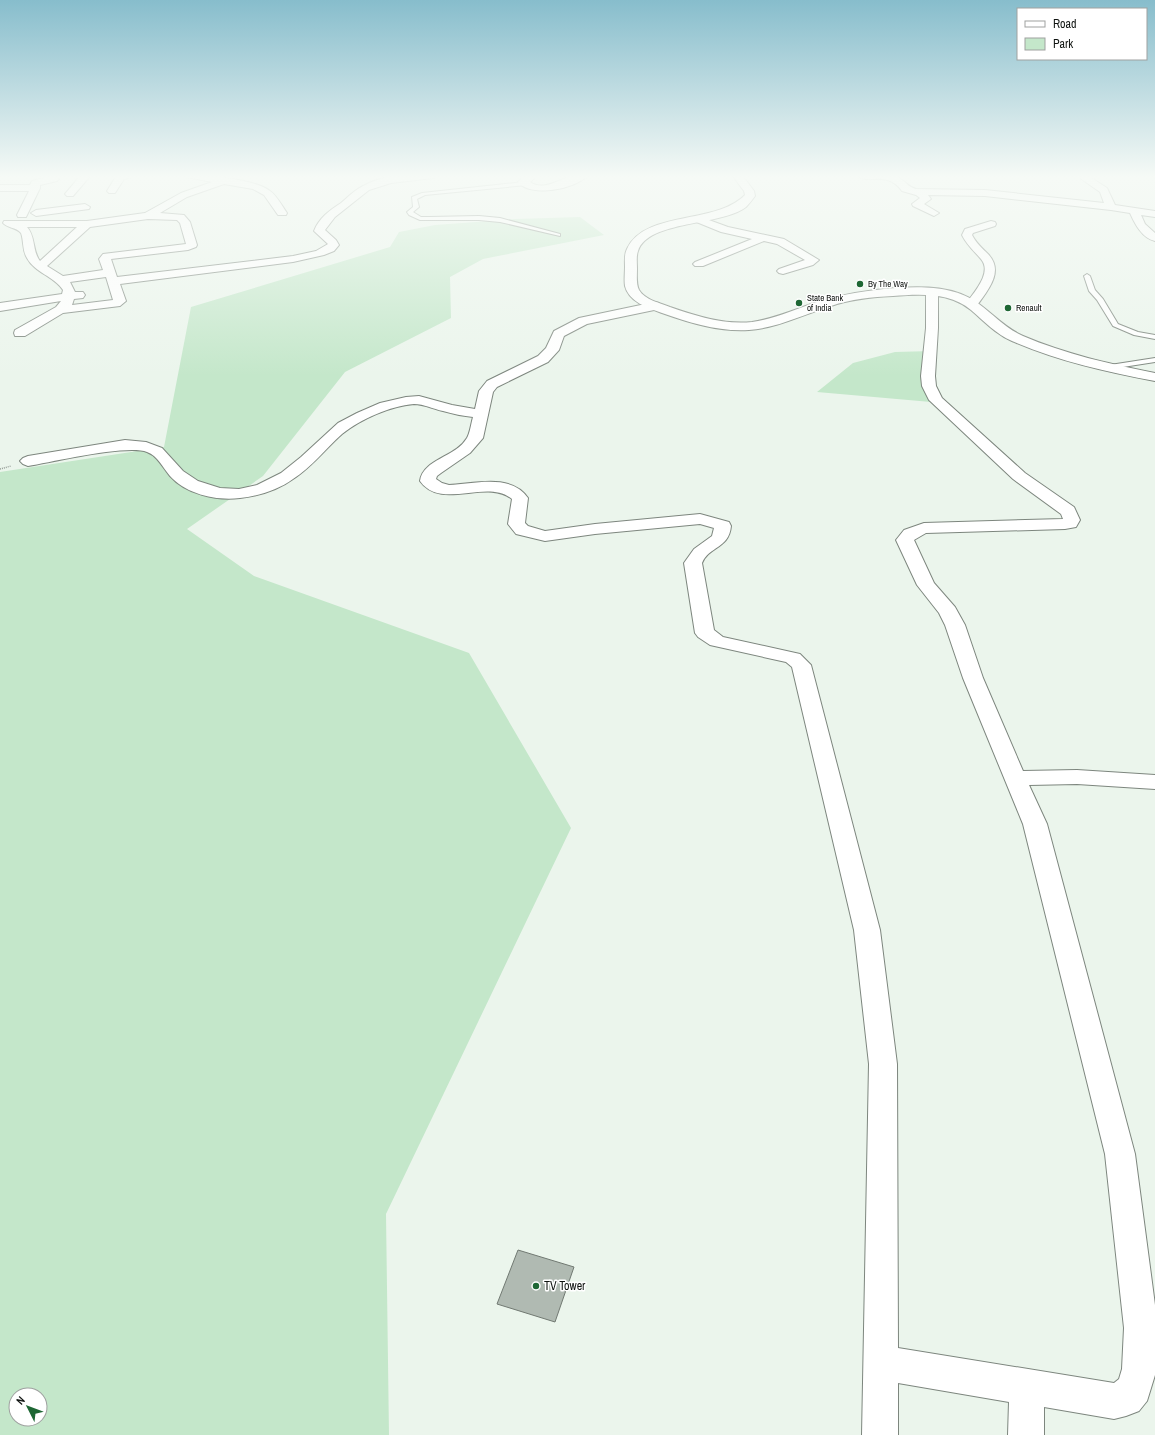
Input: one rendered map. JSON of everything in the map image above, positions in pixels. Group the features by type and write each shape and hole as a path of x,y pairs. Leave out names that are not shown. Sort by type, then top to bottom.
{"highway":[{"path":"636,242 630,254 632,288 636,295 655,306 713,324 751,326 767,323 821,304 847,298 894,292 932,293 956,297 972,304 990,322 1017,338 1070,357 1155,377"}],"street":[{"path":"20,333 60,310 67,303 69,290 61,280 40,266 32,257 29,242"},
{"path":"40,266 67,242"},
{"path":"60,310 116,303 120,301 112,284 105,259 107,256 120,253 180,249 192,245 191,242"},
{"path":"112,284 293,259 331,249 334,245 332,242"},
{"path":"699,264 754,242"},
{"path":"782,242 813,260 809,263 783,271"},
{"path":"970,242 972,246 986,258 991,266 990,275 987,282 972,304"},
{"path":"61,280 112,284 189,282"},
{"path":"880,1363 1114,1401 1126,1398 1134,1388 1139,1369 1141,1328 1120,1154 1035,824 973,678 955,625 948,611 926,585 905,540 912,532 924,528 1065,524 1070,523 1072,520 1071,515 1068,511 1019,476 936,400 929,386 928,376 932,328 932,293"},
{"path":"0,307 68,296 92,294"},
{"path":"655,306 583,321 573,325 559,334 552,350 543,359 492,384 486,390 475,438 459,456 429,474 428,481 432,485 441,488 500,486 510,490 520,498 516,524 522,530 545,536 595,529 700,519 722,525 724,526 724,531 721,538 699,552 694,558 693,563 705,633 717,641 790,656 797,659 801,665 867,930 883,1064 880,1435"},
{"path":"28,461 125,445 139,446 157,451 177,474 191,485 210,492 248,492 271,485 289,477 314,455 337,431 345,425 376,410 413,400 424,401 464,412 480,414"},
{"path":"1015,778 1077,777 1155,782"},
{"path":"1026,1435 1027,1387"}],"lane":[{"path":"1087,276 1092,291 1100,300 1115,325 1136,334 1155,337"},
{"path":"1110,367 1155,360"}],"green space":[{"path":"393,242 569,242 483,259 450,277 451,318 345,372 263,476 187,529 254,576 469,653 571,828 386,1214 389,1435 0,1435 0,472 164,447 191,307 390,247"},
{"path":"932,351 931,402 817,392 853,363 895,352"}],"building":[{"name":"TV Tower","path":"518,1250 574,1267 555,1322 497,1304"}],"place":[{"name":"By The Way","path":"860,284"},
{"name":"State Bank of India","path":"799,303"},
{"name":"Renault","path":"1008,308"},
{"name":"TV Tower","path":"536,1286"}]}
